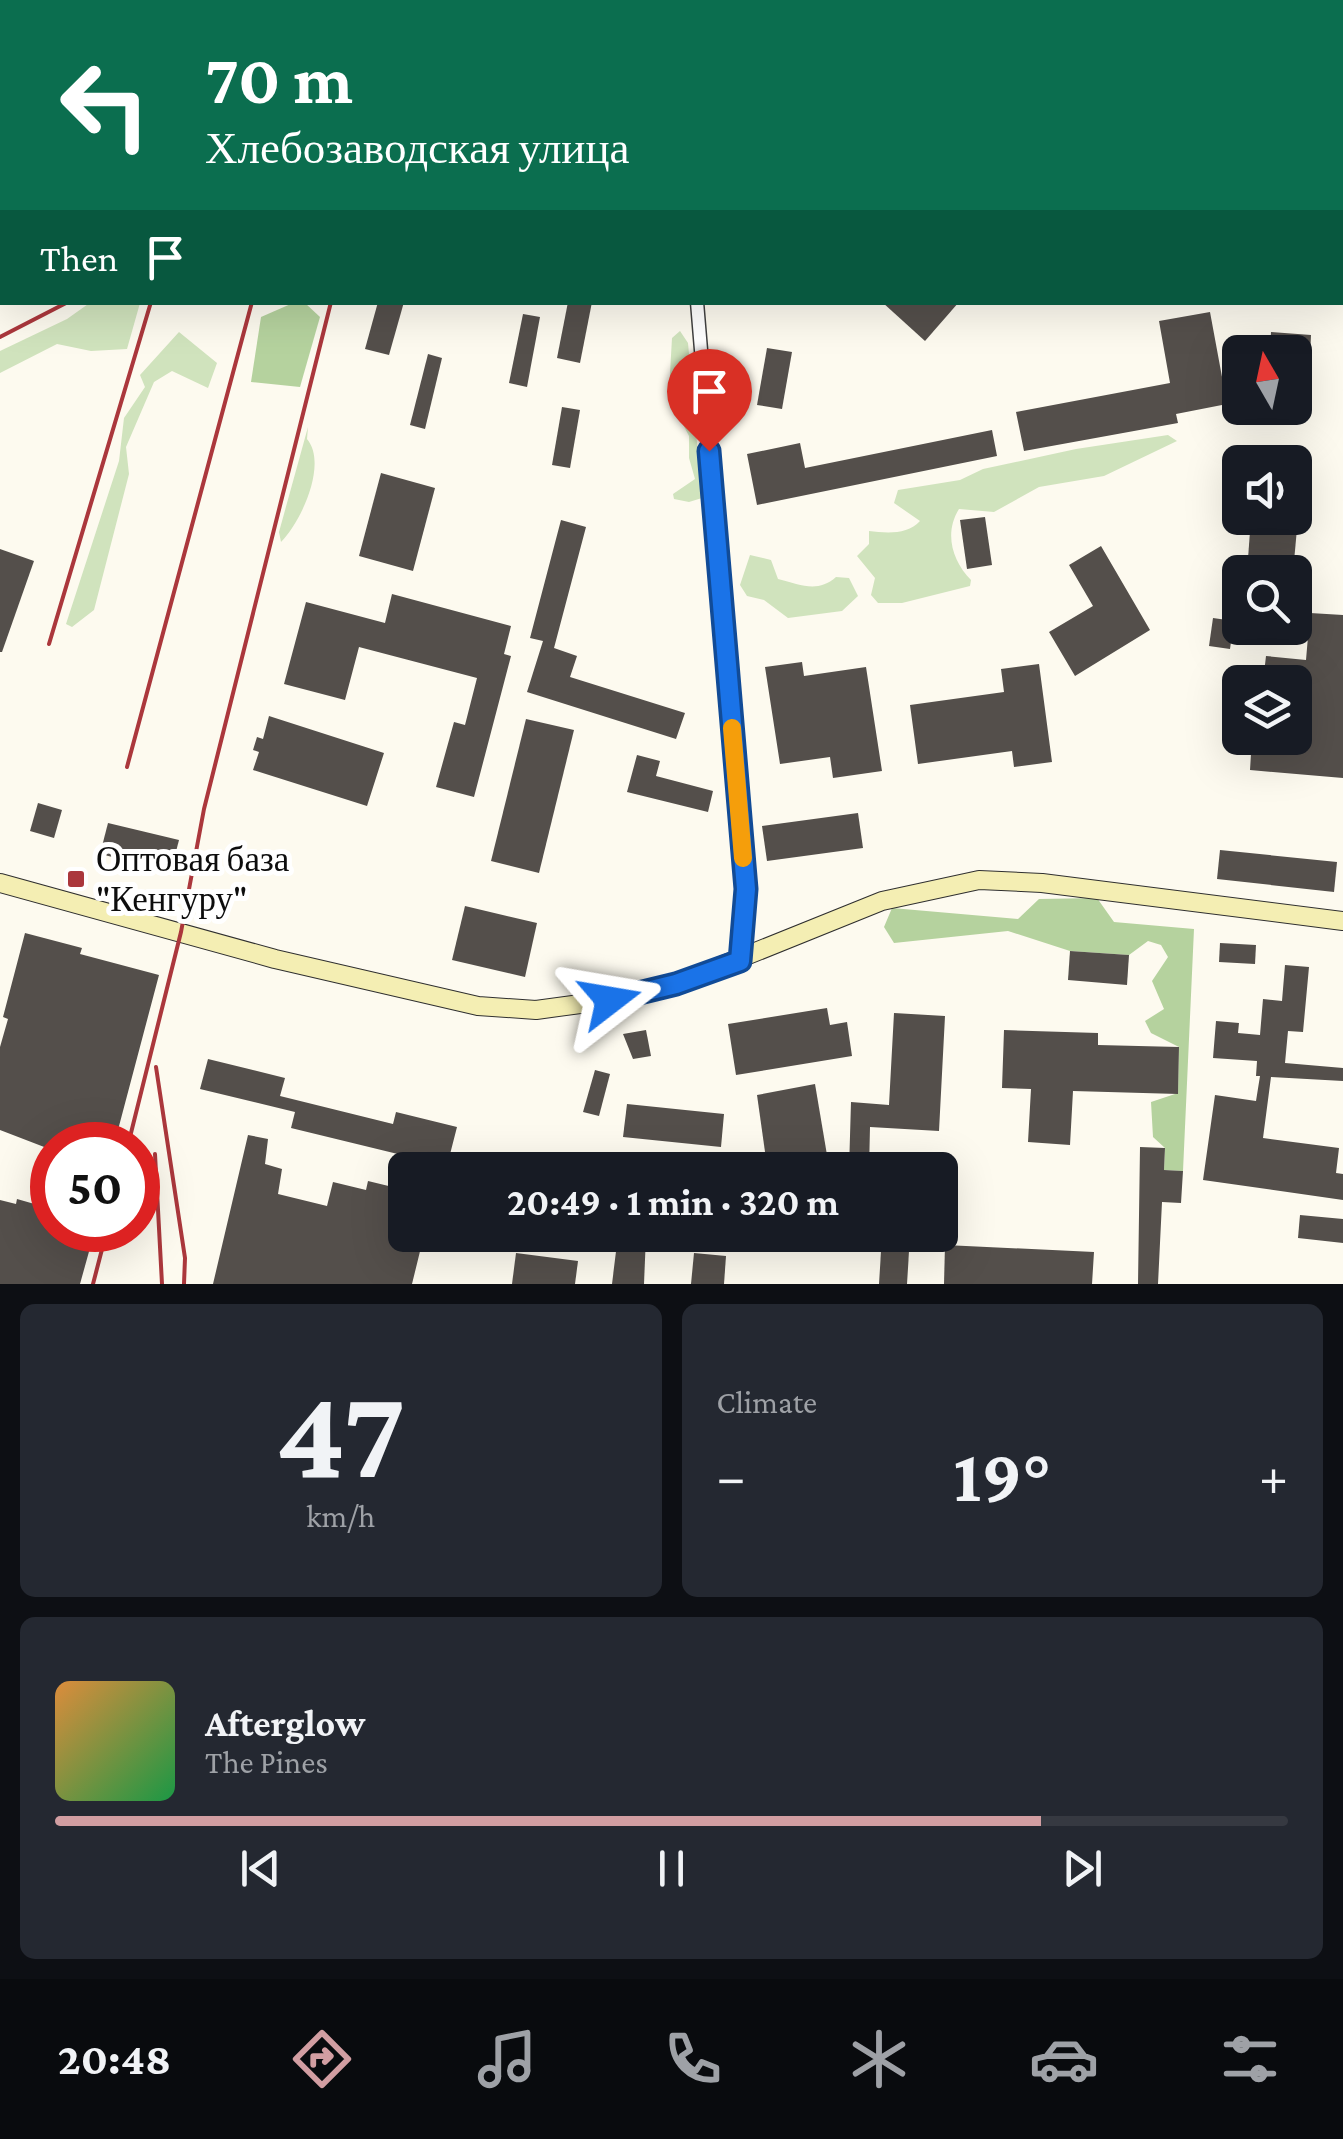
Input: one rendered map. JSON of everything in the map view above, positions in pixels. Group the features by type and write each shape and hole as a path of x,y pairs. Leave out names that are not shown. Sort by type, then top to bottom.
{"main road":[{"path":"0,883 275,959 478,1006 536,1010 610,1000 676,984 882,901 979,880 1042,883 1343,921"}],"street":[{"path":"697,305 746,889 740,961"}],"green space":[{"path":"87,305 139,305 127,349 91,351 57,344 0,373 0,351 67,319"},
{"path":"288,305 307,305 320,317 300,387 251,382 261,317"},
{"path":"680,331 688,343 702,498 689,502 674,499 673,494 695,479 689,458 689,436 677,413 670,373 672,338"},
{"path":"179,332 217,363 208,388 172,371 154,382 126,447 129,474 94,610 72,627 66,624 119,461 124,418 145,387 140,375"},
{"path":"308,427 307,439 315,463 313,477 304,507 281,542 279,532"},
{"path":"1168,435 1177,441 1104,476 1039,487 994,512 959,509 952,528 952,546 971,580 970,586 902,603 878,603 871,595 875,578 857,556 869,544 869,531 903,531 920,521 894,503 898,490 960,480 983,469 1076,449"},
{"path":"750,555 771,560 778,579 802,585 823,585 836,577 849,578 858,596 842,611 788,618 764,600 747,596 740,585"},
{"path":"1097,898 1114,922 1194,929 1183,1171 1164,1170 1165,1148 1153,1137 1151,1102 1178,1093 1179,1047 1151,1033 1145,1021 1164,1009 1152,981 1168,957 1161,945 1148,941 1129,955 1070,951 1008,931 894,943 884,927 892,908 1018,919 1039,899"}],"building":[{"path":"377,305 403,305 389,355 365,349"},
{"path":"567,305 591,305 580,363 557,358"},
{"path":"885,305 956,305 925,341"},
{"path":"1210,312 1222,377 1222,405 1176,414 1178,423 1024,451 1016,412 1170,383 1159,321"},
{"path":"523,314 540,317 527,387 509,383"},
{"path":"767,348 792,352 782,409 757,405"},
{"path":"428,354 442,358 425,429 410,425"},
{"path":"562,407 580,410 570,468 552,465"},
{"path":"992,430 997,456 757,505 747,454 800,443 805,468"},
{"path":"381,473 435,488 413,571 359,556"},
{"path":"985,517 992,565 967,569 960,520"},
{"path":"561,520 586,527 554,648 577,656 570,677 685,713 676,739 527,692 543,641 530,638"},
{"path":"1250,535 1296,535 1295,555 1248,555"},
{"path":"1101,546 1150,630 1075,676 1049,632 1093,606 1069,565"},
{"path":"0,549 34,561 2,652 0,652"},
{"path":"392,594 511,626 504,654 511,656 474,797 436,787 454,722 465,725 477,678 359,647 345,700 284,684 306,602 385,623"},
{"path":"1312,613 1343,615 1343,778 1250,770 1251,755 1312,755 1312,665 1265,665 1266,656 1306,660 1307,645 1312,645"},
{"path":"1213,618 1222,619 1222,645 1231,645 1230,649 1209,646"},
{"path":"802,662 804,676 866,667 882,771 833,778 830,757 780,764 765,667"},
{"path":"1039,664 1052,762 1014,767 1012,751 918,764 910,705 1004,692 1001,669"},
{"path":"269,716 384,753 367,806 253,770 259,752 253,750 257,737 263,739"},
{"path":"526,719 574,730 539,873 491,861"},
{"path":"637,755 660,761 656,776 713,791 708,812 627,792"},
{"path":"38,803 62,810 54,838 30,831"},
{"path":"858,813 863,848 767,861 762,826"},
{"path":"108,823 179,840 171,871 100,854"},
{"path":"1220,850 1337,862 1334,892 1217,879"},
{"path":"465,906 537,923 525,977 452,960"},
{"path":"25,933 82,948 80,954 159,975 120,1122 30,1122 30,1142 0,1130 0,1047 8,1019 3,1017"},
{"path":"1220,943 1256,945 1255,964 1219,962"},
{"path":"1070,951 1129,955 1127,985 1068,980"},
{"path":"1285,965 1309,967 1303,1032 1288,1031 1285,1063 1343,1068 1343,1081 1271,1077 1263,1138 1339,1148 1336,1173 1343,1174 1343,1200 1203,1180 1215,1095 1256,1101 1260,1076 1256,1076 1257,1061 1213,1058 1216,1021 1239,1023 1238,1033 1260,1035 1263,999 1282,1001"},
{"path":"827,1008 830,1025 847,1022 852,1056 736,1075 728,1024"},
{"path":"894,1013 945,1016 939,1131 870,1127 869,1152 850,1152 851,1102 889,1105"},
{"path":"646,1030 651,1056 633,1059 623,1034"},
{"path":"1004,1030 1098,1033 1098,1045 1179,1047 1178,1094 1073,1091 1070,1145 1028,1142 1031,1089 1002,1088"},
{"path":"208,1059 285,1078 280,1096 393,1124 396,1112 457,1127 451,1152 390,1152 291,1128 295,1112 200,1089"},
{"path":"595,1070 610,1074 599,1116 583,1112"},
{"path":"815,1084 826,1152 765,1152 757,1095"},
{"path":"627,1104 724,1114 721,1147 623,1137"},
{"path":"248,1135 268,1139 265,1164 282,1169 278,1194 327,1206 333,1182 366,1190 368,1181 388,1186 388,1252 420,1252 412,1284 213,1284"},
{"path":"1140,1147 1165,1148 1164,1170 1183,1171 1181,1203 1162,1202 1158,1284 1138,1284"},
{"path":"17,1199 30,1203 30,1252 89,1252 80,1284 0,1284 0,1200 16,1204"},
{"path":"1300,1215 1343,1219 1343,1243 1298,1238"},
{"path":"958,1246 1094,1252 1092,1284 944,1284 945,1252 958,1252"},
{"path":"616,1252 645,1252 644,1284 612,1284"},
{"path":"881,1252 909,1252 907,1284 879,1284"},
{"path":"516,1253 578,1261 575,1284 512,1284"},
{"path":"694,1253 726,1256 724,1284 691,1284"}],"railway":[{"path":"0,337 62,305"},
{"path":"49,644 150,305"},
{"path":"127,767 251,305"},
{"path":"134,1122 181,932 204,809 330,305"},
{"path":"156,1067 185,1258 184,1284"},
{"path":"160,1247 162,1284"},
{"path":"93,1284 101,1252"}],"slow traffic":[{"path":"732,728 743,858"}],"place":[{"name":"Оптовая база \"Кенгуру\"","path":"76,879"}],"route":[{"path":"610,1000 676,984 740,961 746,889 709,451"}]}
